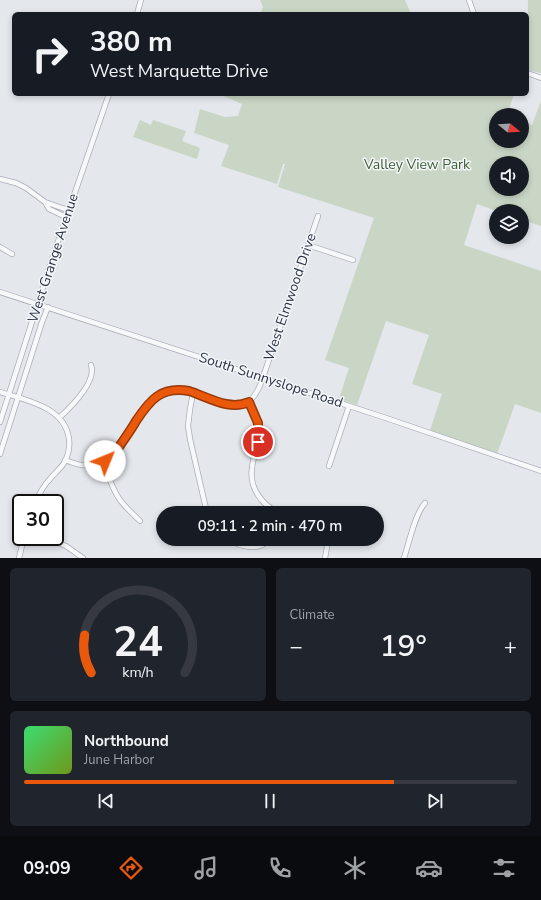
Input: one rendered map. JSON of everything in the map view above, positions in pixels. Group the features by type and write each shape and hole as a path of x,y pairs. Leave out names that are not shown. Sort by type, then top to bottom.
{"street":[{"path":"138,12 141,0"},
{"path":"469,0 473,12"},
{"path":"529,74 541,78"},
{"name":"West Grange Avenue","path":"0,422 66,217 108,96"},
{"path":"0,179 16,183 26,188 44,202 49,209 66,217"},
{"path":"44,202 69,210"},
{"name":"West Elmwood Drive","path":"249,402 256,394 263,378 318,216"},
{"path":"308,245 353,260"},
{"path":"0,247 6,249 12,254"},
{"name":"South Sunnyslope Road","path":"0,292 349,406 541,471"},
{"name":"West Grange Avenue","path":"0,454 48,307"},
{"path":"59,418 76,401 86,387 92,374 91,365"},
{"path":"65,460 87,466 103,462 110,458 144,410 158,395 162,393 172,390 182,390 232,405 241,405 249,402 255,415 258,429 258,442 251,471 254,486 261,500 268,506"},
{"path":"0,392 35,403 48,409 59,418 69,435 70,443 65,460 39,494"},
{"path":"194,393 189,415 189,432 205,506"},
{"path":"329,466 349,406"},
{"path":"103,462 120,500 140,521"},
{"path":"404,558 421,507 425,503"},
{"path":"64,545 82,558"},
{"path":"19,558 22,546"},
{"path":"246,546 253,548 260,546"},
{"path":"326,558 327,546"}],"green space":[{"path":"260,0 405,0 410,12 261,12 263,7"},
{"path":"528,0 541,0 541,73 529,70"},
{"name":"Valley View Park","path":"224,96 513,96 509,108 489,108 489,148 529,148 529,124 532,125 541,101 541,226 529,222 529,204 489,204 489,208 477,204 464,245 541,271 541,413 515,404 497,454 430,430 442,394 412,384 429,335 386,321 357,405 339,399 349,368 325,360 374,218 278,187 285,164 283,164 277,184 221,166 229,145 194,133 200,109 225,117 238,116 242,104"},
{"path":"140,120 151,125 153,120 186,131 182,141 200,148 197,159 133,137"}],"route":[{"path":"105,461 114,454 149,404 158,395 172,390 189,391 232,405 241,405 249,402 258,423 258,442"}]}
